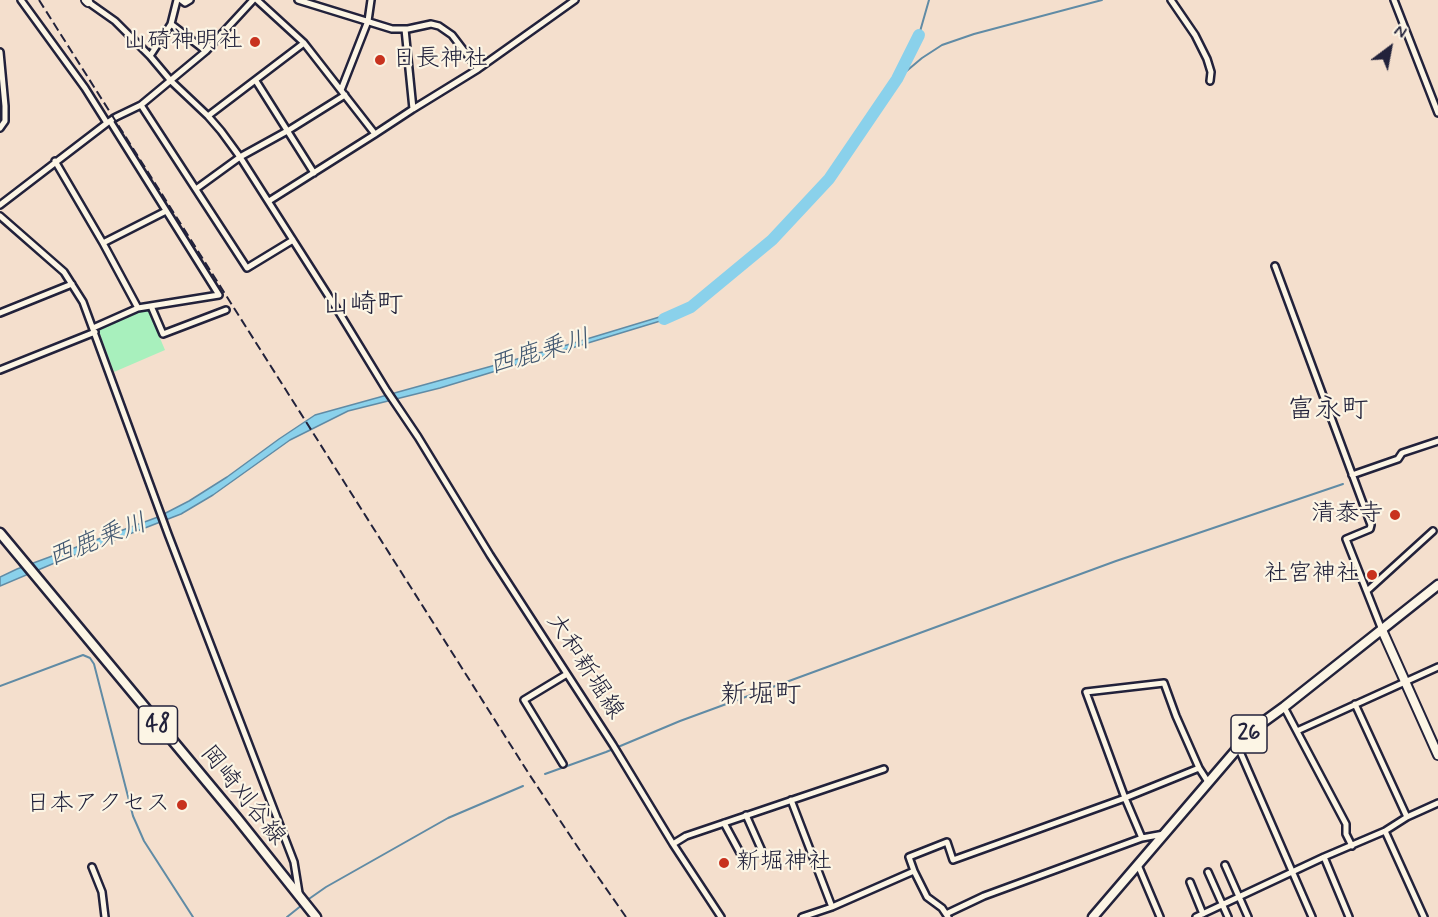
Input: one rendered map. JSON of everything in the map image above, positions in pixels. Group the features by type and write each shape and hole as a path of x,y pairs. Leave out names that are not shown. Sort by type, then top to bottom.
{"main road":[{"name":"岡崎刈谷線","path":"0,533 237,818 316,917"},
{"name":"26","path":"1093,917 1255,728 1438,585"}],"street":[{"path":"0,370 94,330 138,308 219,295 108,122 21,0"},
{"path":"150,57 171,24 179,0 185,3 190,0"},
{"path":"0,205 108,122 141,105 171,81 206,51 255,0 304,43 375,134"},
{"path":"298,0 392,29 430,24 439,26 452,35 478,69"},
{"path":"196,189 240,158 289,130 343,92 368,21 371,0"},
{"path":"268,201 478,69 575,0"},
{"path":"1171,0 1195,35 1207,59 1210,81"},
{"path":"1394,0 1438,113"},
{"name":"大和新堀線","path":"87,1 115,21 171,81 208,116 240,158 721,917"},
{"path":"171,24 206,51"},
{"path":"405,29 413,109"},
{"path":"208,116 304,43"},
{"path":"0,52 5,121 0,128"},
{"path":"256,81 314,173"},
{"path":"141,105 247,268 293,240"},
{"path":"55,161 138,308"},
{"path":"103,243 166,211"},
{"path":"0,216 64,272 83,302 168,534 294,862 299,897"},
{"path":"1275,266 1371,525 1370,530 1346,539 1382,630 1438,754"},
{"path":"0,313 72,284"},
{"path":"151,306 162,334 226,310"},
{"path":"1352,475 1398,459 1402,453 1438,441"},
{"path":"1366,591 1433,531"},
{"path":"1297,731 1438,667"},
{"path":"563,764 524,700 567,675"},
{"path":"1142,838 1086,692 1164,683 1199,768 1208,782"},
{"path":"1355,704 1407,817"},
{"path":"1284,707 1346,824 1346,834 1352,846"},
{"path":"1238,747 1312,917"},
{"path":"1165,833 1142,838 984,896 947,915 942,908 927,897 909,857 947,842 953,860 1125,798 1199,768"},
{"path":"673,844 686,836 884,769"},
{"path":"791,800 832,907"},
{"path":"1196,917 1385,831 1407,817 1438,803"},
{"path":"724,823 744,860 762,851 746,815"},
{"path":"1385,831 1424,917"},
{"path":"1324,857 1349,917"},
{"path":"1138,864 1160,917"},
{"path":"1225,865 1248,917"},
{"path":"93,867 102,892 105,917"},
{"path":"802,917 832,907 914,871"},
{"path":"1208,872 1228,917"},
{"path":"1190,882 1206,914"}],"green space":[{"path":"148,310 165,350 114,372 98,329 138,311"}],"water":[{"path":"676,312 680,315 440,388 348,411 290,440 213,495 181,514 0,586 0,577 17,569 158,517 189,501 315,415 557,348"}],"waterway":[{"name":"西鹿乗川","path":"919,35 929,0"},
{"path":"897,79 942,45 974,34 1102,0"},
{"name":"西鹿乗川","path":"664,319 691,307 772,240 829,179 897,79 919,35"},
{"path":"545,774 606,752 680,721 1116,561 1343,484"},
{"path":"0,686 83,655 90,658 94,664 133,816 144,841 193,917"},
{"path":"306,901 326,887 448,818 523,786"},
{"path":"287,917 302,905"}],"railway":[{"path":"39,0 529,774 626,917"}],"place":[{"name":"山碕神明社","path":"255,42"},
{"name":"日長神社","path":"380,60"},
{"name":"清泰寺","path":"1395,515"},
{"name":"社宮神社","path":"1372,575"},
{"name":"日本アクセス","path":"182,805"},
{"name":"新堀神社","path":"724,863"}],"district":[{"name":"山崎町","path":"363,306"},
{"name":"富永町","path":"1328,411"},
{"name":"新堀町","path":"761,696"}]}
